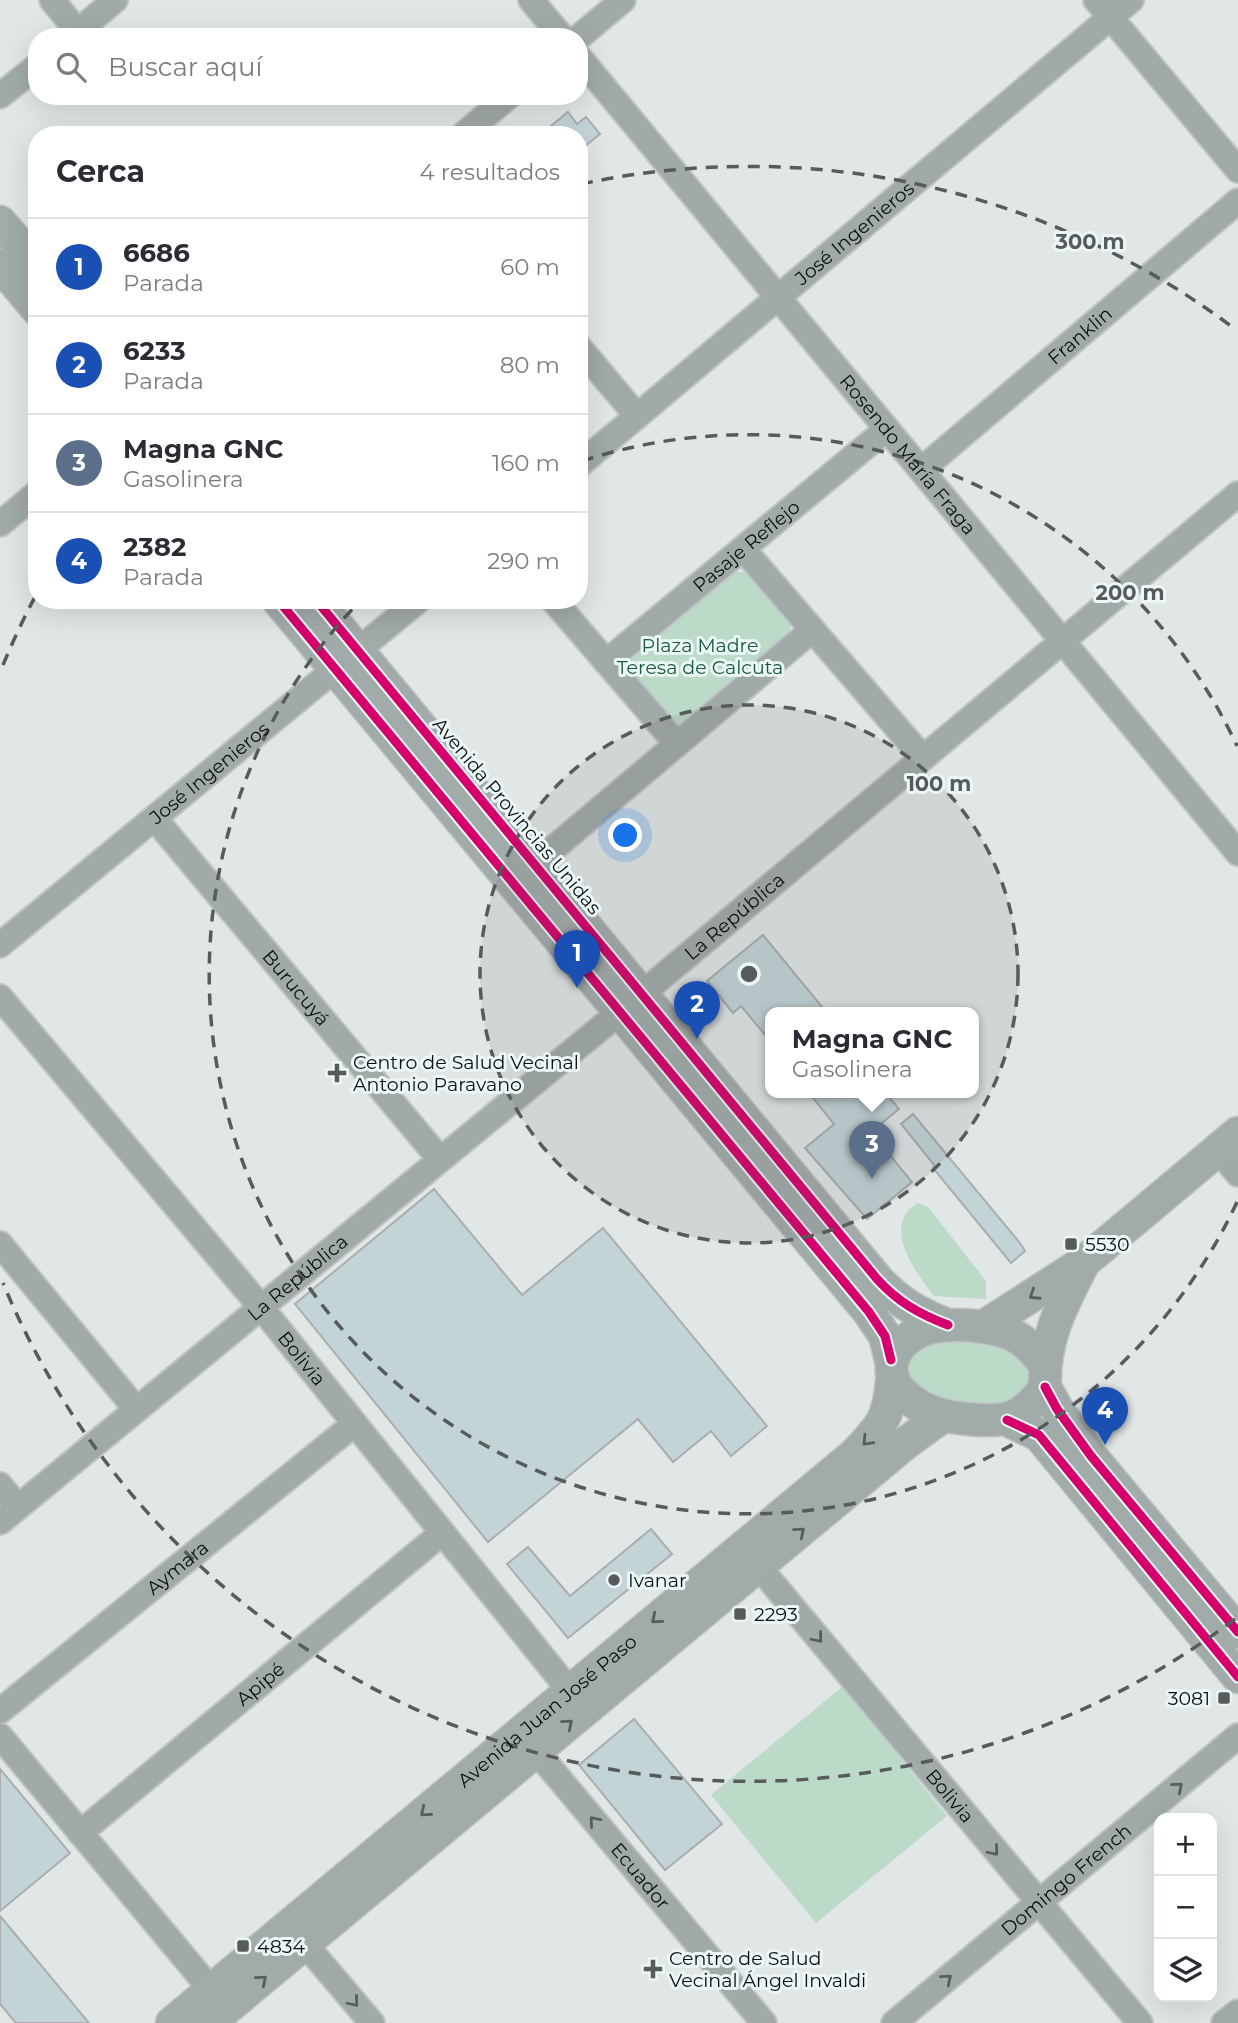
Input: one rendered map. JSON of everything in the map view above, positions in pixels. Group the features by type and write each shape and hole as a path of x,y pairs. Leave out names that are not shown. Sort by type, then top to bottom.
{"main road":[{"path":"0,222 28,255"},
{"path":"1,269 28,299"},
{"name":"Avenida Provincias Unidas","path":"288,609 346,660 536,864 631,1003 869,1312 885,1336 891,1370"},
{"name":"Avenida Provincias Unidas","path":"320,609 346,660 631,1003 893,1296 918,1314 948,1325"},
{"path":"983,1327 1084,1262 1228,1141"},
{"path":"1007,1420 1022,1412 1045,1375 1053,1324 1084,1262"},
{"path":"1238,1632 1091,1456 1057,1409 1045,1375 1029,1345 1009,1333 983,1327 948,1325 915,1334 901,1346 891,1370 914,1403 943,1416 1007,1420 1040,1436 1238,1677"},
{"name":"Avenida Juan José Paso","path":"533,1738 570,1691 854,1455 876,1432 890,1409 891,1370"},
{"name":"Avenida Juan José Paso","path":"172,2023 216,2007 297,1935 533,1738 759,1567 907,1442 943,1416"}],"street":[{"path":"52,0 70,28"},
{"path":"81,28 115,0"},
{"path":"531,0 554,28"},
{"path":"588,30 624,0"},
{"name":"José Ingenieros","path":"588,457 778,298 1104,8 1131,0"},
{"path":"1104,8 1238,170"},
{"name":"Rosendo María Fraga","path":"588,69 1238,853"},
{"path":"0,96 28,73"},
{"path":"474,126 498,105"},
{"name":"Franklin","path":"921,470 1238,201"},
{"path":"588,358 637,416"},
{"name":"Pasaje Reflejo","path":"606,662 887,429"},
{"name":"La República","path":"9,1515 439,1158 631,1003 1238,494"},
{"path":"3,514 28,499"},
{"path":"743,549 923,758"},
{"name":"José Ingenieros","path":"0,945 408,609"},
{"path":"561,609 677,744"},
{"path":"536,864 812,629"},
{"name":"Burucuyá","path":"155,819 439,1158"},
{"name":"Bolivia","path":"0,997 260,1306 353,1425 570,1691"},
{"path":"1228,1141 1238,1174"},
{"path":"0,1244 136,1409"},
{"name":"Aymara","path":"0,1711 353,1425"},
{"path":"0,1485 9,1515"},
{"name":"Apipé","path":"80,1833 442,1533"},
{"name":"Bolivia","path":"759,1567 1140,2023"},
{"path":"0,1736 80,1833 216,2007"},
{"name":"Domingo French","path":"894,2023 1238,1736"},
{"name":"Ecuador","path":"533,1738 764,2023"},
{"path":"297,1935 372,2023"},
{"path":"1224,2023 1238,2011"}],"green space":[{"name":"Plaza Madre Teresa de Calcuta","path":"734,572 747,572 791,621 790,634 682,725 673,724 628,670 628,661"},
{"path":"918,1203 928,1207 986,1281 986,1299 934,1296 926,1286 911,1261 901,1236 902,1223 907,1212"},
{"path":"966,1339 1004,1345 1033,1366 1034,1384 1004,1408 960,1406 927,1395 903,1374 913,1354 927,1344"},
{"path":"842,1687 947,1816 816,1923 711,1795"}],"building":[{"path":"568,112 577,124 586,117 600,134 588,144 588,126 551,126"},
{"path":"763,935 822,1007 765,1007 765,1035 741,1006 733,1013 707,981"},
{"path":"813,1098 890,1098 899,1109 871,1132 912,1182 867,1219 805,1148 834,1124"},
{"path":"913,1114 1020,1243 1025,1251 1011,1263 933,1168 935,1166 901,1124"},
{"path":"434,1189 522,1295 603,1228 767,1426 731,1456 711,1431 673,1462 638,1419 488,1542 295,1304"},
{"name":"Ivanar","path":"651,1529 672,1554 568,1638 507,1564 528,1547 570,1596"},
{"path":"634,1719 722,1824 665,1870 579,1765"},
{"path":"0,1769 70,1853 0,1911"},
{"path":"0,1916 89,2023 16,2023 0,2004"}],"cycle path":[{"path":"285,609 869,1312 885,1336 891,1360"},
{"path":"323,609 877,1279 909,1306 948,1325"},
{"path":"1045,1387 1057,1409 1091,1456 1238,1632"},
{"path":"1007,1420 1039,1435 1238,1677"}],"place":[{"name":"6686","path":"577,988"},
{"name":"6233","path":"697,1039"},
{"name":"Centro de Salud Vecinal Antonio Paravano","path":"337,1073"},
{"name":"Magna GNC","path":"872,1179"},
{"name":"5530","path":"1071,1244"},
{"name":"2382","path":"1105,1445"},
{"name":"Ivanar","path":"614,1580"},
{"name":"2293","path":"740,1614"},
{"name":"3081","path":"1224,1698"},
{"name":"4834","path":"243,1946"},
{"name":"Centro de Salud Vecinal Ángel Invaldi","path":"653,1969"}]}
